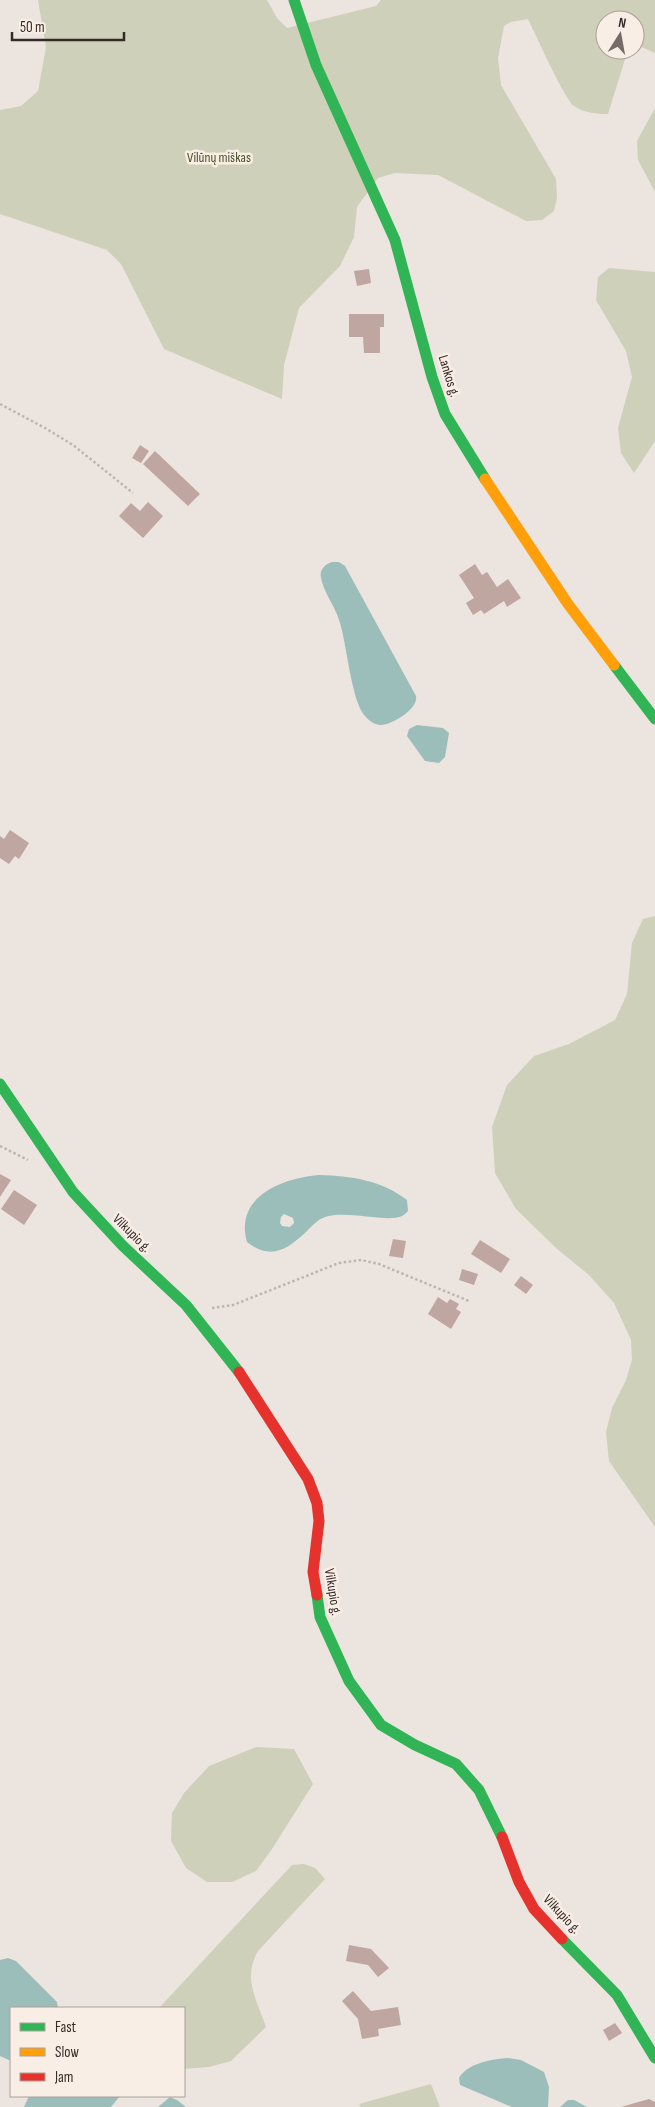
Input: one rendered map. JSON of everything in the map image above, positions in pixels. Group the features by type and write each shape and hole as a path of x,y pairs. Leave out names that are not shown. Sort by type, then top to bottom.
{"street":[{"name":"Lankos g.","path":"294,0 316,66 395,240 432,377 445,414 463,446 568,604 655,719"},
{"name":"Vilkupio g.","path":"0,1084 73,1192 123,1246 186,1305 234,1366 308,1478 317,1502 319,1521 313,1572 320,1617 350,1681 381,1725 415,1745 456,1764 478,1790 503,1838 519,1882 534,1909 617,1995 655,2058"}],"path":[{"path":"0,404 46,428 73,445 133,493"},
{"path":"0,1146 26,1160 32,1160 46,1152"},
{"path":"212,1308 233,1305 340,1263 362,1260 379,1264 469,1301"}],"green space":[{"name":"Vilūnų miškas","path":"38,0 267,0 277,18 287,28 376,6 381,0 655,0 655,53 645,49 645,10 595,10 595,60 625,60 608,114 591,113 582,110 569,101 528,19 511,22 504,26 498,58 501,85 556,179 557,198 554,211 542,220 526,221 438,175 395,173 378,178 357,207 354,237 340,266 299,308 284,365 282,399 164,349 121,264 107,250 0,214 0,110 21,106 38,91 46,47"},
{"path":"655,108 655,192 638,160 637,141"},
{"path":"609,268 655,272 655,441 634,473 621,453 618,428 632,377 626,351 596,300 598,277"},
{"path":"655,916 655,1527 609,1461 606,1432 612,1408 626,1380 632,1360 631,1340 614,1303 589,1275 556,1248 516,1209 495,1173 492,1127 507,1085 534,1056 569,1044 615,1020 627,994 632,943 643,919"},
{"path":"256,1747 294,1749 313,1784 256,1871 232,1882 207,1882 186,1868 171,1841 172,1813 184,1793 209,1766"},
{"path":"304,1864 315,1868 325,1879 258,1951 253,1961 251,1980 255,1998 266,2027 231,2061 209,2067 185,2069 185,2007 160,2007 292,1865"},
{"path":"431,2084 440,2107 361,2107 359,2104"}],"water":[{"path":"332,562 339,562 345,566 416,696 416,701 409,711 391,722 381,725 372,722 368,720 360,709 342,630 321,578 323,568"},
{"path":"417,725 443,728 449,733 445,757 439,763 425,761 407,736 409,729"},
{"path":"319,1175 365,1180 387,1188 407,1200 408,1211 402,1216 395,1218 344,1215 325,1217 315,1223 293,1243 272,1252 256,1248 247,1242 245,1226 248,1213 254,1202 264,1193 277,1186 290,1180","holes":["284,1214 293,1218 294,1223 290,1227 282,1226 280,1223 281,1217"]},
{"path":"8,1958 16,1961 57,2002 58,2007 10,2007 10,2061 0,2056 0,1960"},
{"path":"508,2058 521,2060 544,2072 549,2087 548,2107 512,2107 460,2085 459,2078 474,2065"},
{"path":"29,2097 119,2097 111,2107 24,2107"},
{"path":"170,2097 177,2100 186,2107 158,2107"},
{"path":"568,2100 574,2100 587,2107 560,2107"}],"building":[{"path":"369,269 371,283 357,286 354,271"},
{"path":"349,314 384,314 384,327 380,327 380,353 364,353 363,337 349,337"},
{"path":"140,445 149,451 141,463 132,458"},
{"path":"155,451 200,494 188,506 143,464"},
{"path":"148,502 163,516 143,538 119,516 131,503 140,511"},
{"path":"475,564 482,575 487,572 497,587 508,579 521,598 507,607 504,601 484,614 481,610 473,615 466,603 474,598 459,575"},
{"path":"10,830 29,843 19,859 15,856 9,864 0,858 0,836 4,839"},
{"path":"0,1174 11,1180 0,1197"},
{"path":"14,1190 37,1205 24,1225 1,1209"},
{"path":"393,1239 406,1241 403,1258 389,1256"},
{"path":"480,1240 510,1259 501,1273 471,1254"},
{"path":"462,1269 478,1274 474,1285 459,1280"},
{"path":"521,1276 533,1285 526,1294 514,1285"},
{"path":"438,1297 447,1303 450,1299 459,1304 456,1309 461,1312 451,1329 428,1314"},
{"path":"349,1945 371,1949 389,1968 378,1977 368,1965 346,1961"},
{"path":"353,1991 371,2011 398,2007 401,2025 378,2029 379,2036 362,2039 358,2019 342,2001"},
{"path":"615,2023 622,2033 609,2041 603,2030"},
{"path":"649,2099 655,2102 655,2107 621,2107"}],"traffic: fast":[{"path":"294,0 316,65 395,240 432,377 445,414 485,479"},
{"path":"614,665 655,719"},
{"path":"0,1084 73,1192 123,1246 186,1305 239,1372"},
{"path":"317,1595 320,1617 349,1681 381,1725 415,1745 456,1764 479,1790 502,1837"},
{"path":"562,1939 617,1995 655,2058"}],"traffic: slow":[{"path":"485,479 568,604 614,665"}],"traffic: jam":[{"path":"239,1372 308,1479 317,1503 319,1521 313,1572 317,1595"},
{"path":"502,1837 519,1882 534,1909 562,1939"}]}
